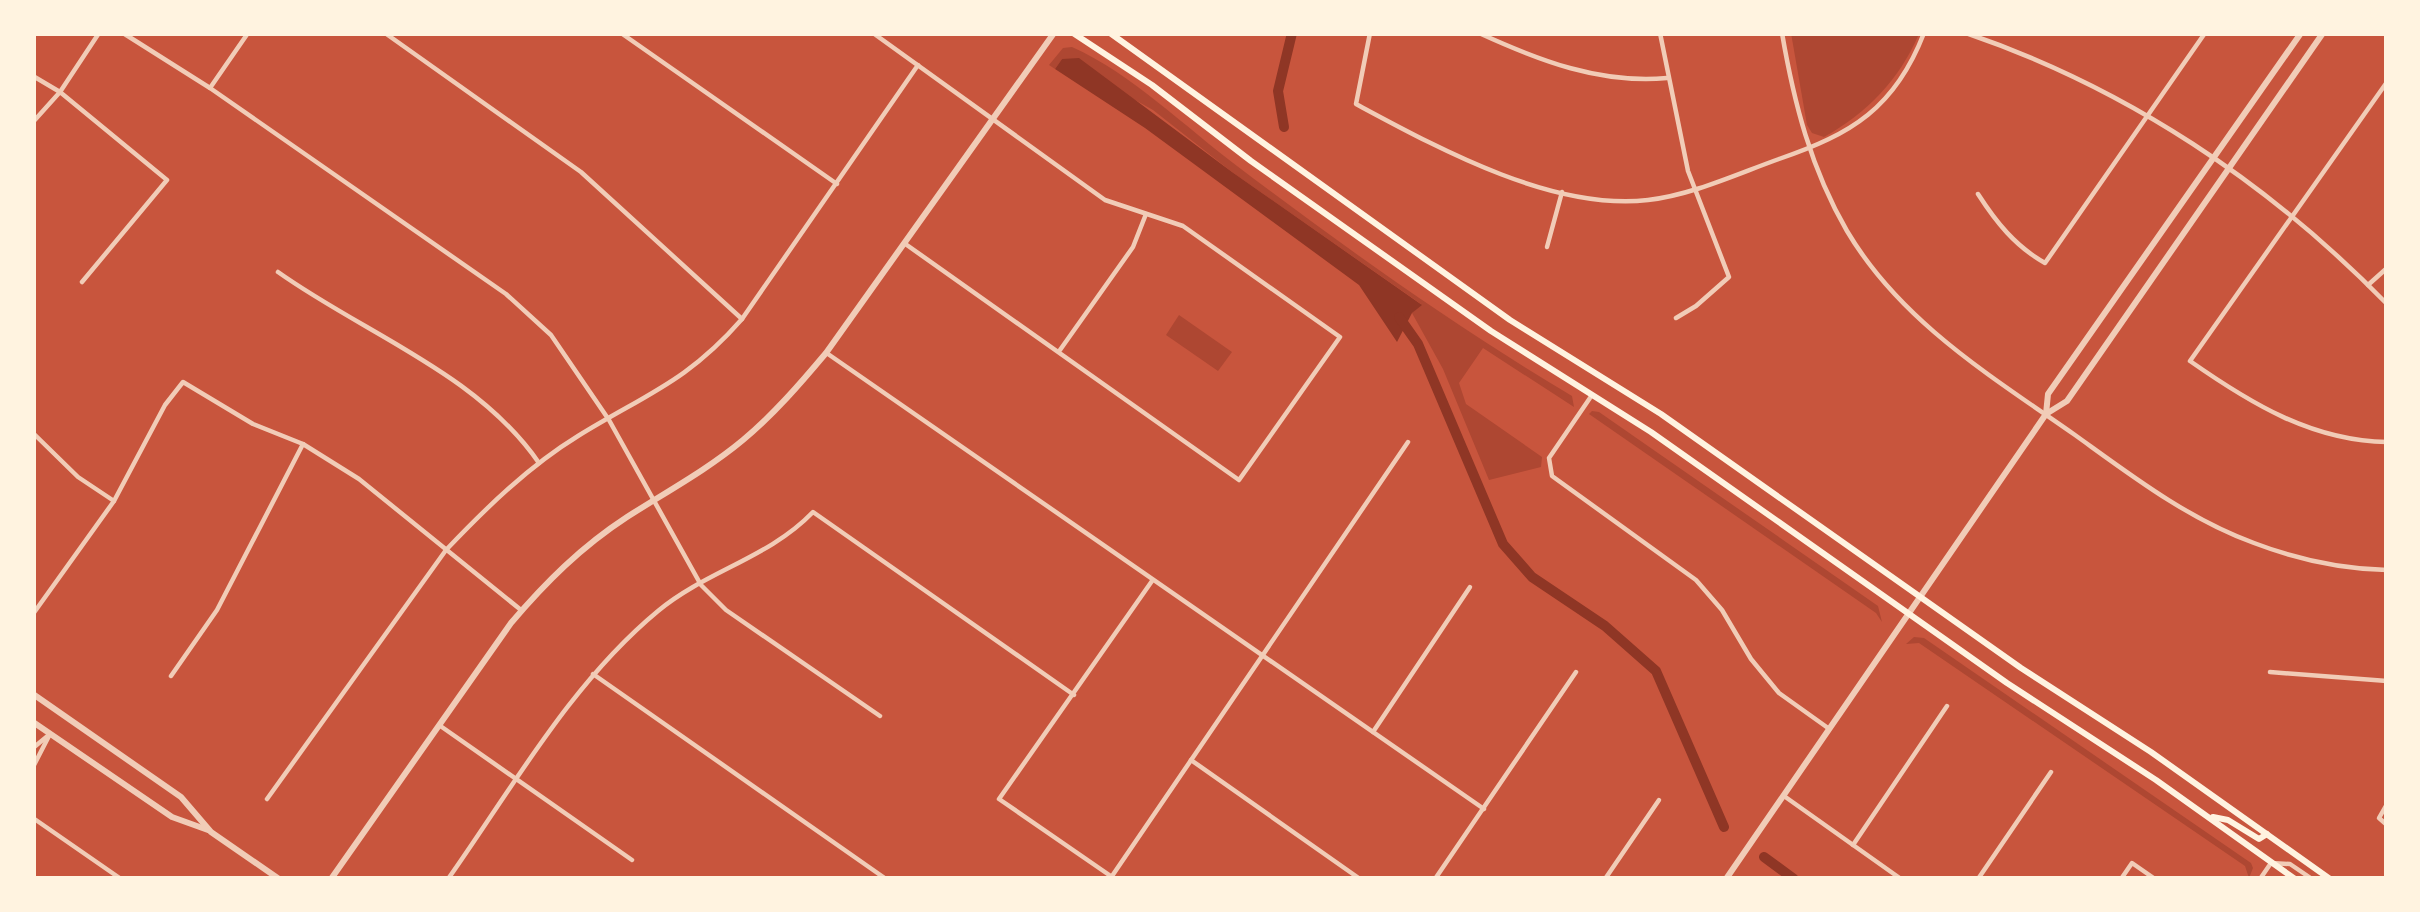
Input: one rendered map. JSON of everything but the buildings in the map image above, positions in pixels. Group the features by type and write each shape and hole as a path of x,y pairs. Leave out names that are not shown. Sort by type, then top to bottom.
{"main road":[{"path":"1073,33 1491,331 1592,394 2295,879"},
{"path":"1110,33 1502,314 1661,414 2330,879"},
{"path":"2209,817 2228,820 2259,838 2266,834"}],"street":[{"path":"33,122 60,92 99,33"},
{"path":"123,33 506,294 550,334 609,420 701,584 726,610 880,716"},
{"path":"210,88 248,33"},
{"path":"385,33 581,172 742,320"},
{"path":"621,33 837,184"},
{"path":"873,33 1105,200 1183,226 1340,337 1239,480 904,242"},
{"path":"331,879 521,610 557,570 742,442 788,400 1054,33"},
{"path":"1370,33 1356,104 1457,156 1562,192 1618,201 1649,200 1694,188 1846,132 1880,106 1906,72 1924,33"},
{"path":"1479,33 1594,76 1631,81 1667,78"},
{"path":"1660,33 1694,188 1729,277 1676,317"},
{"path":"1782,33 1792,93 1809,148 1847,232 1930,331 2157,493 2223,530 2308,560 2387,570"},
{"path":"1966,33 2076,78 2229,167 2387,304"},
{"path":"1978,194 1995,221 2026,253 2044,263 2205,33"},
{"path":"2046,414 2048,394 2301,33"},
{"path":"1726,879 2046,414 2067,401 2323,33"},
{"path":"267,799 446,550 539,463 665,389 709,357 742,320 917,65"},
{"path":"33,76 60,92 167,180 82,282"},
{"path":"2387,82 2191,362 2242,397 2298,424 2354,439 2387,442"},
{"path":"1547,248 1562,192"},
{"path":"1059,352 1133,247 1146,214"},
{"path":"2368,285 2387,268"},
{"path":"278,272 328,308 484,402 517,431 539,463"},
{"path":"826,353 1484,809"},
{"path":"33,614 114,501 165,405 183,382 253,424 303,444 359,479 521,610"},
{"path":"1592,394 1549,458 1548,466 1559,482 1696,580 1779,692 1829,728"},
{"path":"33,433 78,477 114,501"},
{"path":"1152,580 999,799 1112,878 1408,442"},
{"path":"170,676 217,610 303,444"},
{"path":"448,879 593,674 664,605 758,555 813,512 1073,694"},
{"path":"1373,732 1470,587"},
{"path":"2387,627 2387,672"},
{"path":"2270,671 2387,681"},
{"path":"1435,879 1576,672"},
{"path":"593,674 886,879"},
{"path":"33,694 182,796 211,832"},
{"path":"1853,845 1947,706"},
{"path":"33,722 172,817 211,832 278,879"},
{"path":"439,725 632,860"},
{"path":"33,748 50,734"},
{"path":"33,767 50,734"},
{"path":"1191,760 1360,879"},
{"path":"1978,879 2051,772"},
{"path":"1784,796 1900,879"},
{"path":"1605,879 1659,800"},
{"path":"2387,804 2379,818 2387,825"},
{"path":"33,818 121,879"},
{"path":"2121,879 2132,863 2155,879"},
{"path":"2260,879 2271,863 2290,864 2312,879"}],"shaded area":[{"path":"1791,33 1919,34 1880,94 1824,137 1812,133 1807,125"},
{"path":"1072,47 1137,86 1401,286 1572,396 1574,407 1483,348 1459,383 1466,404 1542,457 1541,467 1489,480 1443,369 1412,313 1421,304 1232,172 1153,110 1062,59 1055,69 1049,65 1063,48"},
{"path":"1079,58 1422,305 1412,313 1397,342 1359,285 1145,128 1055,69 1062,59"},
{"path":"1179,315 1232,352 1218,371 1166,335"},
{"path":"1592,411 1878,606 1882,622 1876,613 1589,414"},
{"path":"1914,637 1924,638 2251,863 2249,878 2245,866 1919,643 1906,644"}],"waterway":[{"path":"1284,127 1278,91 1292,33"},
{"path":"1399,317 1418,344 1503,544 1532,577 1605,626 1656,671 1724,827"},
{"path":"1764,857 1794,879"}]}
